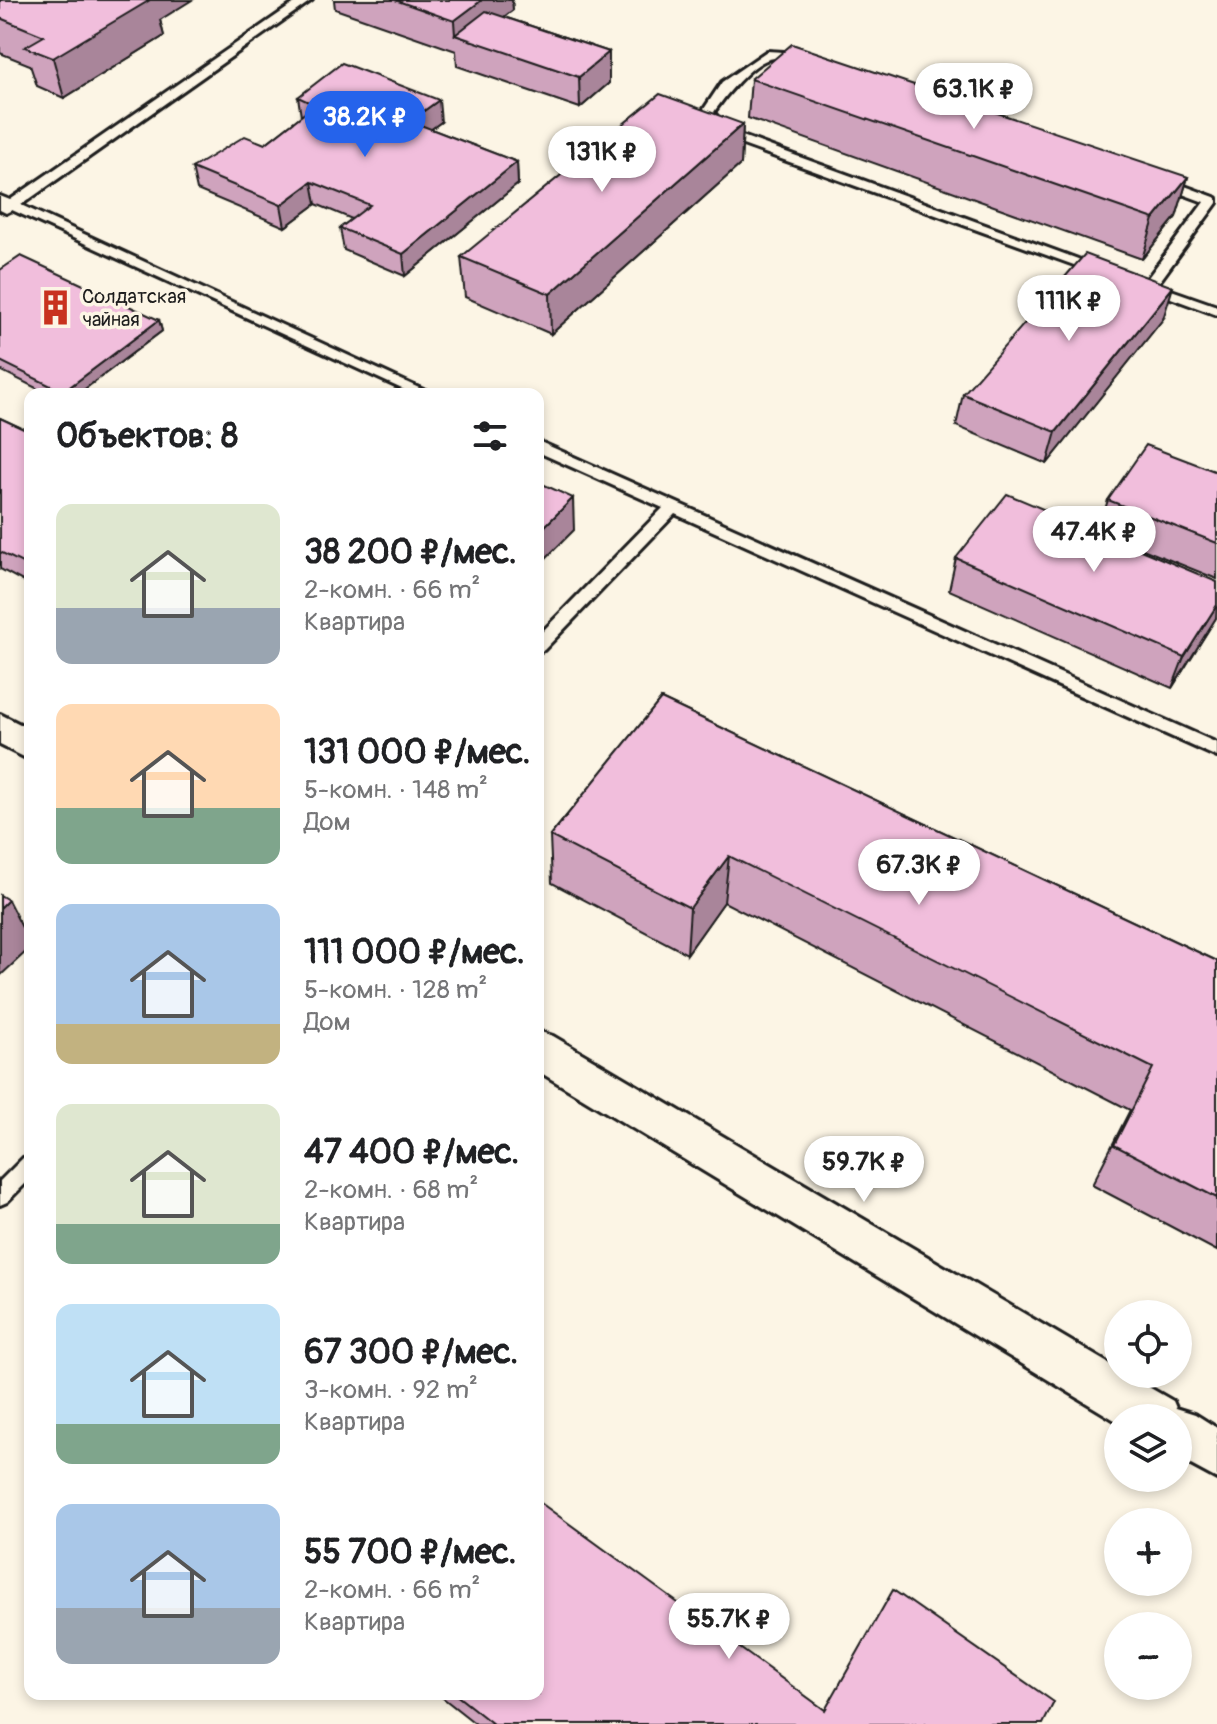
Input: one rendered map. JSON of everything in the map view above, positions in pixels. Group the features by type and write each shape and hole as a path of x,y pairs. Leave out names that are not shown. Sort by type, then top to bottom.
{"street":[{"path":"0,728 24,742"},
{"path":"544,1053 1133,1404"},
{"path":"1192,1440 1217,1455"}],"lane":[{"path":"4,206 306,0"},
{"path":"813,61 798,56 767,55 726,85 708,112 722,133 1119,276"},
{"path":"1148,287 1212,200 1153,179"},
{"path":"4,206 412,388"},
{"path":"1134,281 1217,311"},
{"path":"544,449 1217,750"},
{"path":"544,640 673,507"},
{"path":"0,1195 24,1171"}],"building":[{"path":"0,0 150,0 53,58 25,47 44,36 0,18"},
{"path":"395,0 482,0 454,21"},
{"path":"486,11 609,52 579,77 455,35"},
{"path":"792,44 1188,177 1154,219 751,79"},
{"path":"342,63 439,100 410,121 517,162 403,254 340,228 370,205 312,182 281,205 192,168 245,136 265,144 315,105 298,97"},
{"path":"660,94 743,124 550,294 461,257"},
{"path":"1085,254 1173,287 1056,432 963,394"},
{"name":"Солдатская чайная","path":"21,256 159,320 68,388 55,388 0,361 0,270"},
{"path":"0,418 24,429 24,564 0,552"},
{"path":"1146,445 1217,472 1217,543 1108,500"},
{"path":"544,485 573,498 544,527"},
{"path":"1007,494 1217,582 1217,605 1184,657 956,558"},
{"path":"661,699 1217,961 1217,1198 1114,1145 1153,1068 729,856 690,908 550,836"},
{"path":"0,895 8,900 0,908"},
{"path":"544,1505 825,1710 893,1590 1054,1702 1043,1724 493,1724 463,1700 544,1700"}],"place":[{"name":"Солдатская чайная","path":"56,308"}]}
